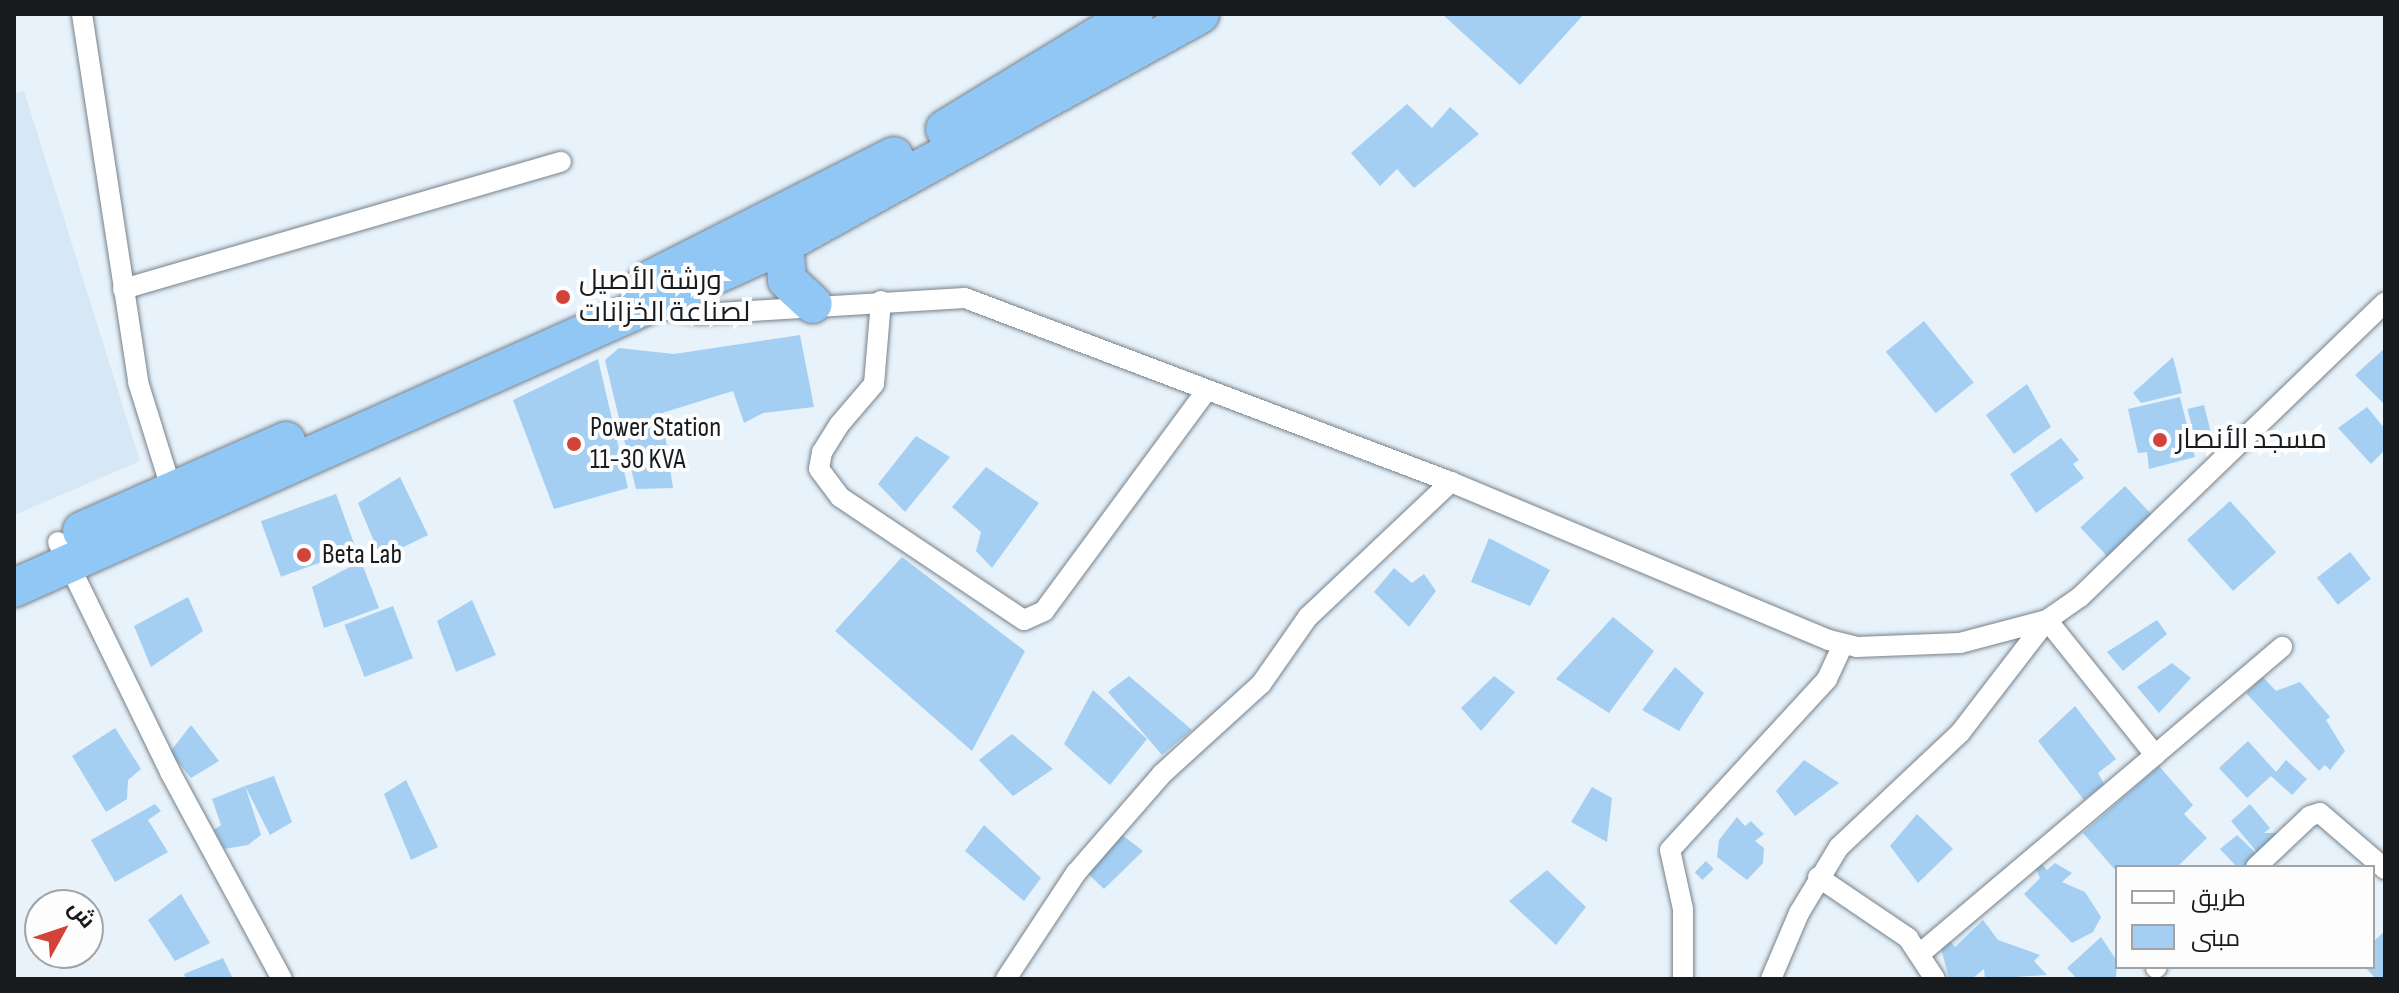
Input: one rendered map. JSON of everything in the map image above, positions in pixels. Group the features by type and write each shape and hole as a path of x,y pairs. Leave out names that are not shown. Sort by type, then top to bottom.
{"highway":[{"path":"14,561 63,554 642,298 922,142 1134,14"},
{"path":"14,588 63,554 172,491 642,298 784,244 1200,14"},
{"path":"784,244 787,280 813,304"}],"street":[{"path":"82,14 138,382 172,491"},
{"path":"123,289 561,162"},
{"path":"642,298 702,314 813,304 965,298 1451,482 1843,644 1960,643 2047,620"},
{"path":"881,301 874,384 839,425 822,452 819,469 840,497 1024,620 1034,620 1044,611 1206,391"},
{"path":"1771,979 1818,877 1839,847 1960,733 2047,620 2080,597 2383,309"},
{"path":"1006,979 1076,873 1162,774 1261,684 1308,617 1451,482"},
{"path":"63,554 170,772 282,979"},
{"path":"2047,620 2155,755"},
{"path":"1683,979 1683,909 1669,861 1674,841 1827,679 1843,644"},
{"path":"1922,952 2282,647"},
{"path":"2258,865 2310,816 2320,813 2385,869"},
{"path":"1818,877 1922,952 1935,979"}],"shaded area":[{"path":"24,91 140,461 14,515 14,94"}],"building":[{"path":"1442,14 1584,14 1520,85"},
{"path":"1407,104 1432,128 1450,107 1479,134 1414,188 1397,169 1380,186 1351,153"},
{"path":"1924,321 1974,382 1936,413 1886,352"},
{"path":"800,335 814,407 763,413 744,423 733,391 662,413 673,488 636,489 605,360 619,348 674,354"},
{"path":"2385,348 2385,405 2355,375"},
{"path":"2173,357 2182,393 2141,403 2133,393"},
{"name":"Power Station 11-30 KVA","path":"598,359 628,488 554,509 513,400"},
{"path":"2027,384 2051,427 2014,454 1986,415"},
{"path":"2180,397 2195,457 2149,469 2147,452 2138,453 2128,409"},
{"path":"2204,405 2212,438 2196,442 2188,409"},
{"path":"2367,407 2385,429 2385,450 2371,464 2338,428"},
{"path":"916,436 950,457 905,512 878,484"},
{"path":"2061,438 2079,460 2073,464 2084,478 2036,513 2010,474"},
{"path":"986,467 1039,503 992,568 976,551 981,532 952,507"},
{"path":"400,477 428,535 381,558 358,503"},
{"path":"2125,486 2152,515 2108,557 2080,528"},
{"path":"336,494 356,549 281,577 261,521"},
{"path":"2230,501 2276,552 2233,591 2187,540"},
{"path":"1489,538 1550,570 1530,606 1471,582"},
{"path":"2350,552 2371,579 2338,605 2317,578"},
{"path":"902,557 1025,651 972,751 835,631"},
{"path":"361,561 379,608 324,628 312,587"},
{"path":"1394,568 1412,583 1424,574 1436,591 1409,627 1374,592"},
{"path":"188,597 203,631 151,667 134,626"},
{"path":"472,600 496,655 456,672 437,621"},
{"path":"393,606 413,658 365,677 344,625"},
{"path":"1613,617 1654,651 1609,713 1556,679"},
{"path":"2157,620 2167,634 2123,671 2107,652"},
{"path":"2172,663 2191,678 2159,713 2137,687"},
{"path":"1675,667 1704,693 1679,731 1642,710"},
{"path":"1129,676 1192,730 1162,755 1108,692"},
{"path":"1494,676 1515,692 1481,731 1461,708"},
{"path":"2263,677 2276,691 2300,682 2330,717 2326,720 2345,751 2330,770 2325,765 2319,771 2246,693"},
{"path":"1093,690 1147,739 1110,785 1064,744"},
{"path":"2075,706 2116,759 2098,773 2104,784 2084,800 2038,741"},
{"path":"191,725 219,761 191,778 170,752"},
{"path":"115,728 141,769 128,780 127,799 106,812 72,756"},
{"path":"1012,734 1053,769 1013,796 979,760"},
{"path":"2248,741 2276,772 2286,760 2307,779 2292,795 2271,776 2247,798 2219,768"},
{"path":"1804,760 1839,783 1795,816 1776,791"},
{"path":"2159,766 2193,805 2184,814 2207,838 2179,865 2115,865 2115,870 2083,833"},
{"path":"274,776 292,822 270,835 245,786"},
{"path":"406,780 438,847 411,860 384,794"},
{"path":"245,786 261,835 248,845 224,849 214,830 221,825 212,799"},
{"path":"1592,787 1612,798 1607,842 1571,822"},
{"path":"155,804 161,811 148,820 168,852 115,882 91,840"},
{"path":"2250,804 2270,828 2264,833 2277,833 2278,845 2265,845 2269,850 2261,857 2231,821"},
{"path":"1917,814 1953,849 1918,883 1890,846"},
{"path":"1737,817 1745,826 1751,821 1764,834 1755,841 1764,848 1763,863 1747,880 1717,857 1719,840"},
{"path":"984,825 1041,878 1024,901 965,851"},
{"path":"1113,828 1143,851 1104,889 1081,867"},
{"path":"2237,835 2261,858 2253,865 2235,865 2220,849"},
{"path":"1706,861 1714,869 1702,880 1695,872"},
{"path":"2039,861 2047,870 2055,863 2072,873 2062,882 2085,892 2101,917 2093,932 2072,943 2024,894 2040,878 2034,865"},
{"path":"1547,870 1586,907 1556,945 1509,901"},
{"path":"181,894 210,943 175,961 148,920"},
{"path":"1983,920 1998,940 2040,955 2034,961 2047,975 1985,979 1984,969 1972,979 1949,979 1941,948 1950,941 1955,947"},
{"path":"2385,931 2385,979 2376,979 2367,969 2375,969 2375,940"},
{"path":"2101,937 2115,958 2116,979 2077,979 2067,968"},
{"path":"223,958 233,979 186,979 184,974"}],"place":[{"name":"ورشة الأصيل لصناعة الخزانات","path":"563,297"},
{"name":"مسجد الأنصار","path":"2160,440"},
{"name":"Power Station 11-30 KVA","path":"574,444"},
{"name":"Beta Lab","path":"304,555"}]}
